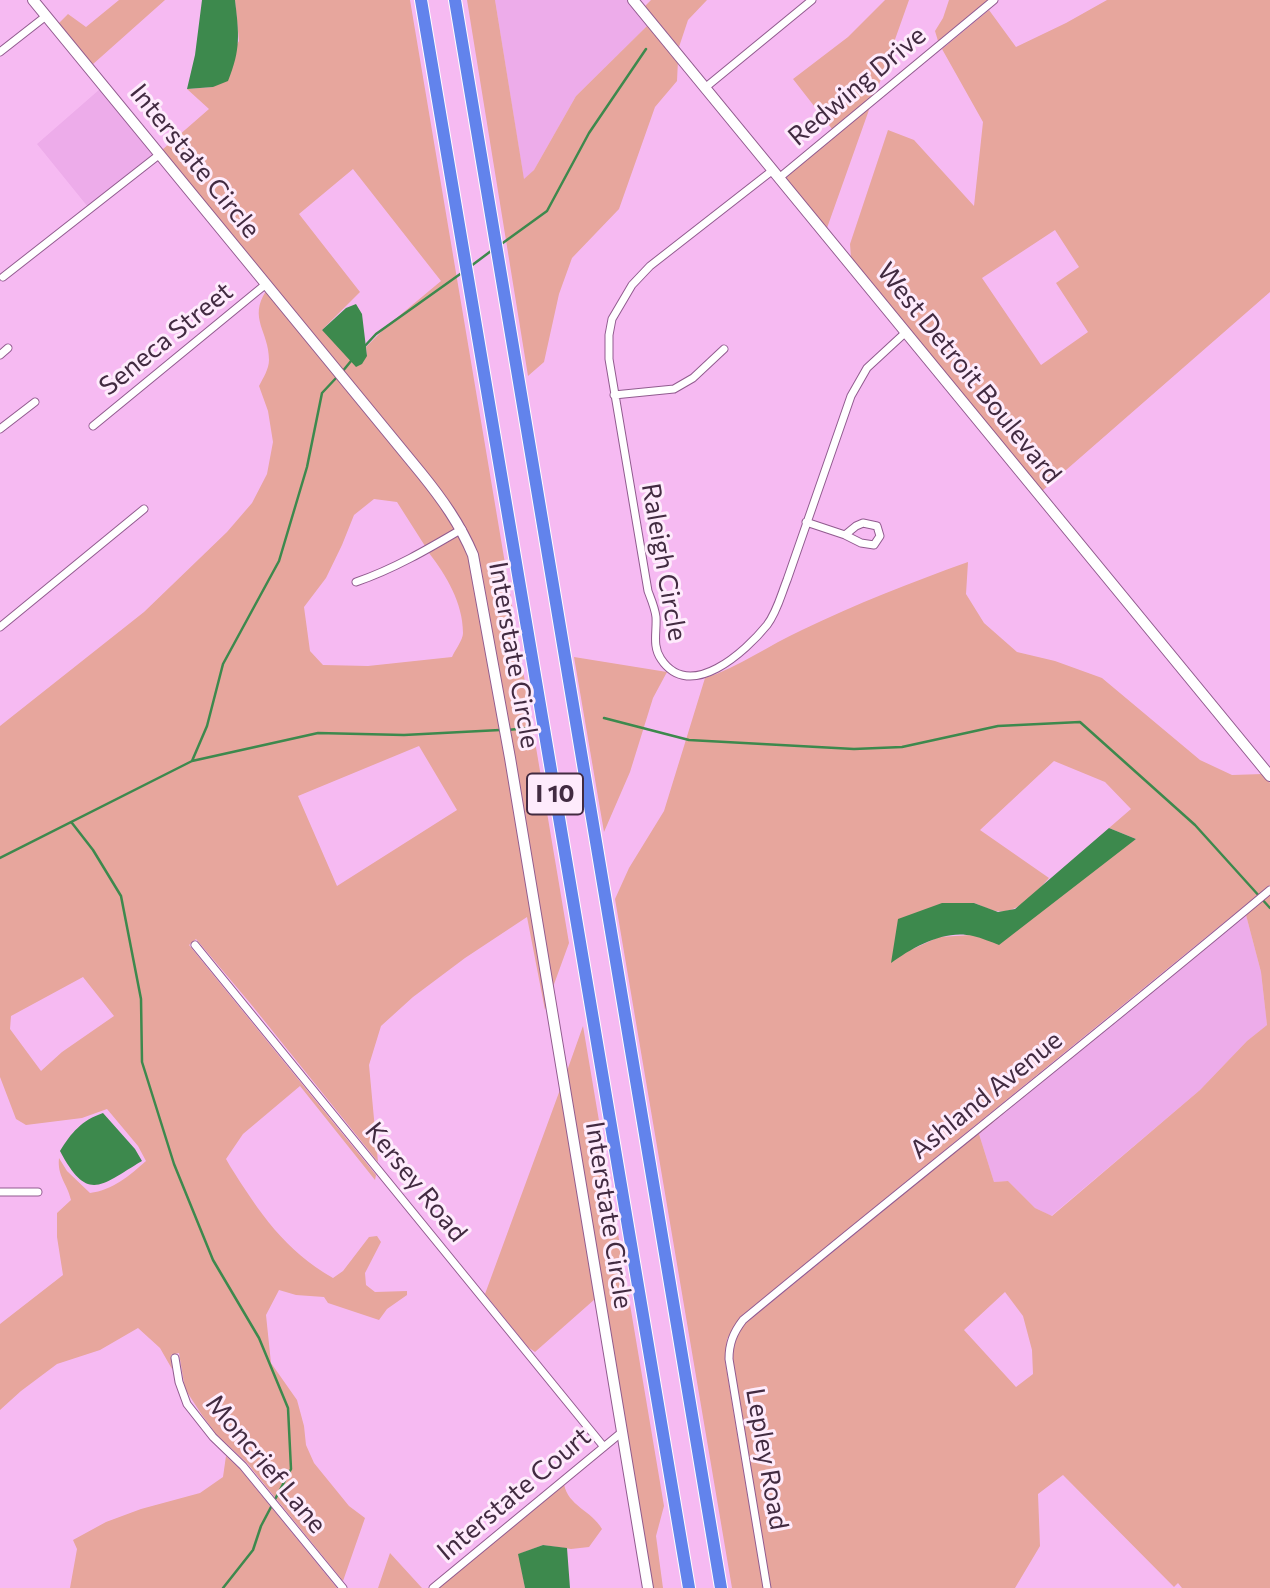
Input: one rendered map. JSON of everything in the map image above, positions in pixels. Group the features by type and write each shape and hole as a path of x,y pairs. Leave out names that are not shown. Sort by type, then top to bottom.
{"highway":[{"name":"I 10","path":"421,0 689,1588"},
{"name":"I 10","path":"455,0 721,1588"}],"street":[{"name":"Interstate Circle","path":"33,0 421,473 462,529 477,568 648,1588"},
{"name":"West Detroit Boulevard","path":"633,0 1270,776"},
{"path":"706,87 812,0"},
{"name":"Redwing Drive","path":"776,174 994,0"},
{"path":"0,52 46,16"},
{"path":"3,277 160,154"},
{"name":"Raleigh Circle","path":"776,174 650,266 632,285 612,319 608,359 648,591 656,617 656,649 669,669 683,675 703,675 722,666 752,641 766,625 778,605 842,418 857,383 877,357 906,332"},
{"name":"Seneca Street","path":"93,426 267,284"},
{"path":"0,355 8,348"},
{"path":"614,395 674,389 693,378 724,349"},
{"path":"0,429 35,402"},
{"path":"0,627 144,509"},
{"path":"806,522 869,545 874,545 880,536 877,526 870,523 856,526 845,535"},
{"path":"356,582 409,560 462,529"},
{"name":"Ashland Avenue","path":"733,1337 743,1320 773,1295 1270,890"},
{"name":"Kersey Road","path":"195,945 604,1447"},
{"path":"0,1192 38,1192"},
{"name":"Lepley Road","path":"733,1337 729,1359 767,1588"},
{"name":"Moncrief Lane","path":"175,1358 179,1382 187,1404 213,1437 243,1466 342,1588"},
{"name":"Interstate Court","path":"433,1588 622,1432"}],"shaded area":[{"path":"119,0 165,0 92,65 58,24 68,14 86,27"},
{"path":"202,0 235,0 237,50 228,81 213,87 187,89 195,55"},
{"path":"235,0 410,0 569,943 553,987 481,567 471,540 450,504 425,470 162,150 209,109 187,89 213,87 239,41","holes":["353,169 441,281 366,347 367,356 322,330 360,292 299,214"]},
{"path":"467,0 495,0 524,179 534,170 576,96 648,25 678,60 677,81 655,107 619,209 572,258 559,294 544,362 528,376"},
{"path":"495,0 627,0 648,25 576,96 534,170 524,180"},
{"path":"651,0 707,0 688,20 679,47 645,6"},
{"path":"885,0 909,0 876,93 832,129 793,79 848,37"},
{"path":"949,0 988,0 938,41 935,31"},
{"path":"1107,0 1270,0 1270,292 1042,491 851,258 850,244 888,130 914,140 974,206 983,122 942,49 989,10 1016,47","holes":["1055,230 1079,267 1056,283 1088,332 1041,365 982,278"]},
{"path":"100,89 154,154 88,207 37,144"},
{"path":"870,107 827,228 785,178"},
{"path":"266,291 418,476 456,528 425,546 397,502 374,499 354,515 326,578 304,607 310,651 323,665 368,666 452,657 463,636 460,611 447,580 429,553 460,535 473,569 547,1004 545,1010 527,917 465,958 413,997 381,1026 369,1065 378,1162 196,939 189,945 376,1175 375,1180 300,1086 243,1134 226,1159 230,1166 274,1229 316,1267 333,1278 343,1271 369,1237 377,1236 381,1242 365,1273 366,1285 375,1292 407,1291 407,1295 387,1309 379,1320 328,1303 324,1297 296,1295 279,1290 266,1315 271,1363 297,1400 306,1445 314,1463 349,1506 365,1518 343,1581 247,1463 216,1434 202,1415 185,1389 179,1353 171,1355 172,1369 160,1348 138,1328 100,1350 57,1364 0,1410 0,1324 63,1275 57,1237 57,1213 71,1200 61,1175 59,1158 67,1171 90,1193 113,1186 146,1161 138,1146 107,1109 82,1118 26,1125 16,1119 0,1077 0,726 144,612 227,532 252,503 267,474 273,442 268,411 259,386 269,360 259,317 261,301","holes":["419,746 457,810 337,886 298,796","83,977 114,1016 62,1052 41,1071 10,1029 11,1016"]},
{"path":"356,304 362,314 367,356 362,364 356,367 322,330 346,308"},
{"path":"968,562 966,594 984,623 1017,652 1055,661 1102,678 1200,760 1232,775 1263,774 1270,783 1270,885 740,1317 727,1339 725,1361 763,1588 732,1588 615,899 629,868 664,811 705,678 843,611","holes":["1054,761 1105,782 1131,809 1109,828 1136,839 971,935 939,937 906,952 892,962 974,903 996,911 1012,909 1026,901 1049,878 980,830"]},
{"path":"574,657 667,672 653,698 630,772 604,832"},
{"path":"1109,828 1136,839 999,945 973,936 951,935 919,946 891,963 898,919 942,903 974,903 998,912 1015,909"},
{"path":"1270,895 1270,1588 1182,1588 1178,1583 1174,1587 1063,1475 1038,1494 1040,1546 1015,1588 771,1588 733,1359 736,1340 743,1327 1042,1081 979,1134 994,1182 1008,1181 1035,1208 1052,1216 1200,1090 1247,1041 1267,1025 1261,972 1246,915","holes":["1005,1292 1023,1316 1032,1350 1033,1374 1016,1387 964,1330"]},
{"path":"1246,915 1261,972 1267,1025 1247,1041 1200,1090 1051,1216 1035,1208 1008,1181 994,1182 979,1134"},
{"path":"583,1026 664,1506 656,1536 663,1588 653,1588 567,1071"},
{"path":"561,1087 595,1299 535,1352 485,1294"},
{"path":"103,1113 135,1149 142,1161 105,1182 87,1184 70,1168 60,1151 78,1128"},
{"path":"226,1456 240,1469 337,1588 70,1588 77,1549 73,1540 106,1522 141,1509 200,1493 223,1477"},
{"path":"564,1484 570,1498 602,1529 589,1547 571,1549 543,1545 519,1554 525,1588 439,1588"},
{"path":"543,1545 567,1548 570,1588 525,1588 518,1554"},
{"path":"390,1553 422,1588 378,1588"}],"waterway":[{"path":"500,245 547,211 589,133 646,49"},
{"path":"471,266 491,251"},
{"path":"363,348 376,334 463,272"},
{"path":"342,372 351,361"},
{"path":"192,761 207,726 223,664 279,561 307,467 322,393 337,377"},
{"path":"604,718 689,740 854,749 902,747 998,726 1080,722 1195,825 1270,908"},
{"path":"507,730 528,728"},
{"path":"0,858 192,761 318,733 404,735 500,730"},
{"path":"72,823 93,850 121,896 141,999 142,1062 174,1164 213,1260 259,1338 288,1408 291,1469 261,1526 253,1550 223,1588"}]}
